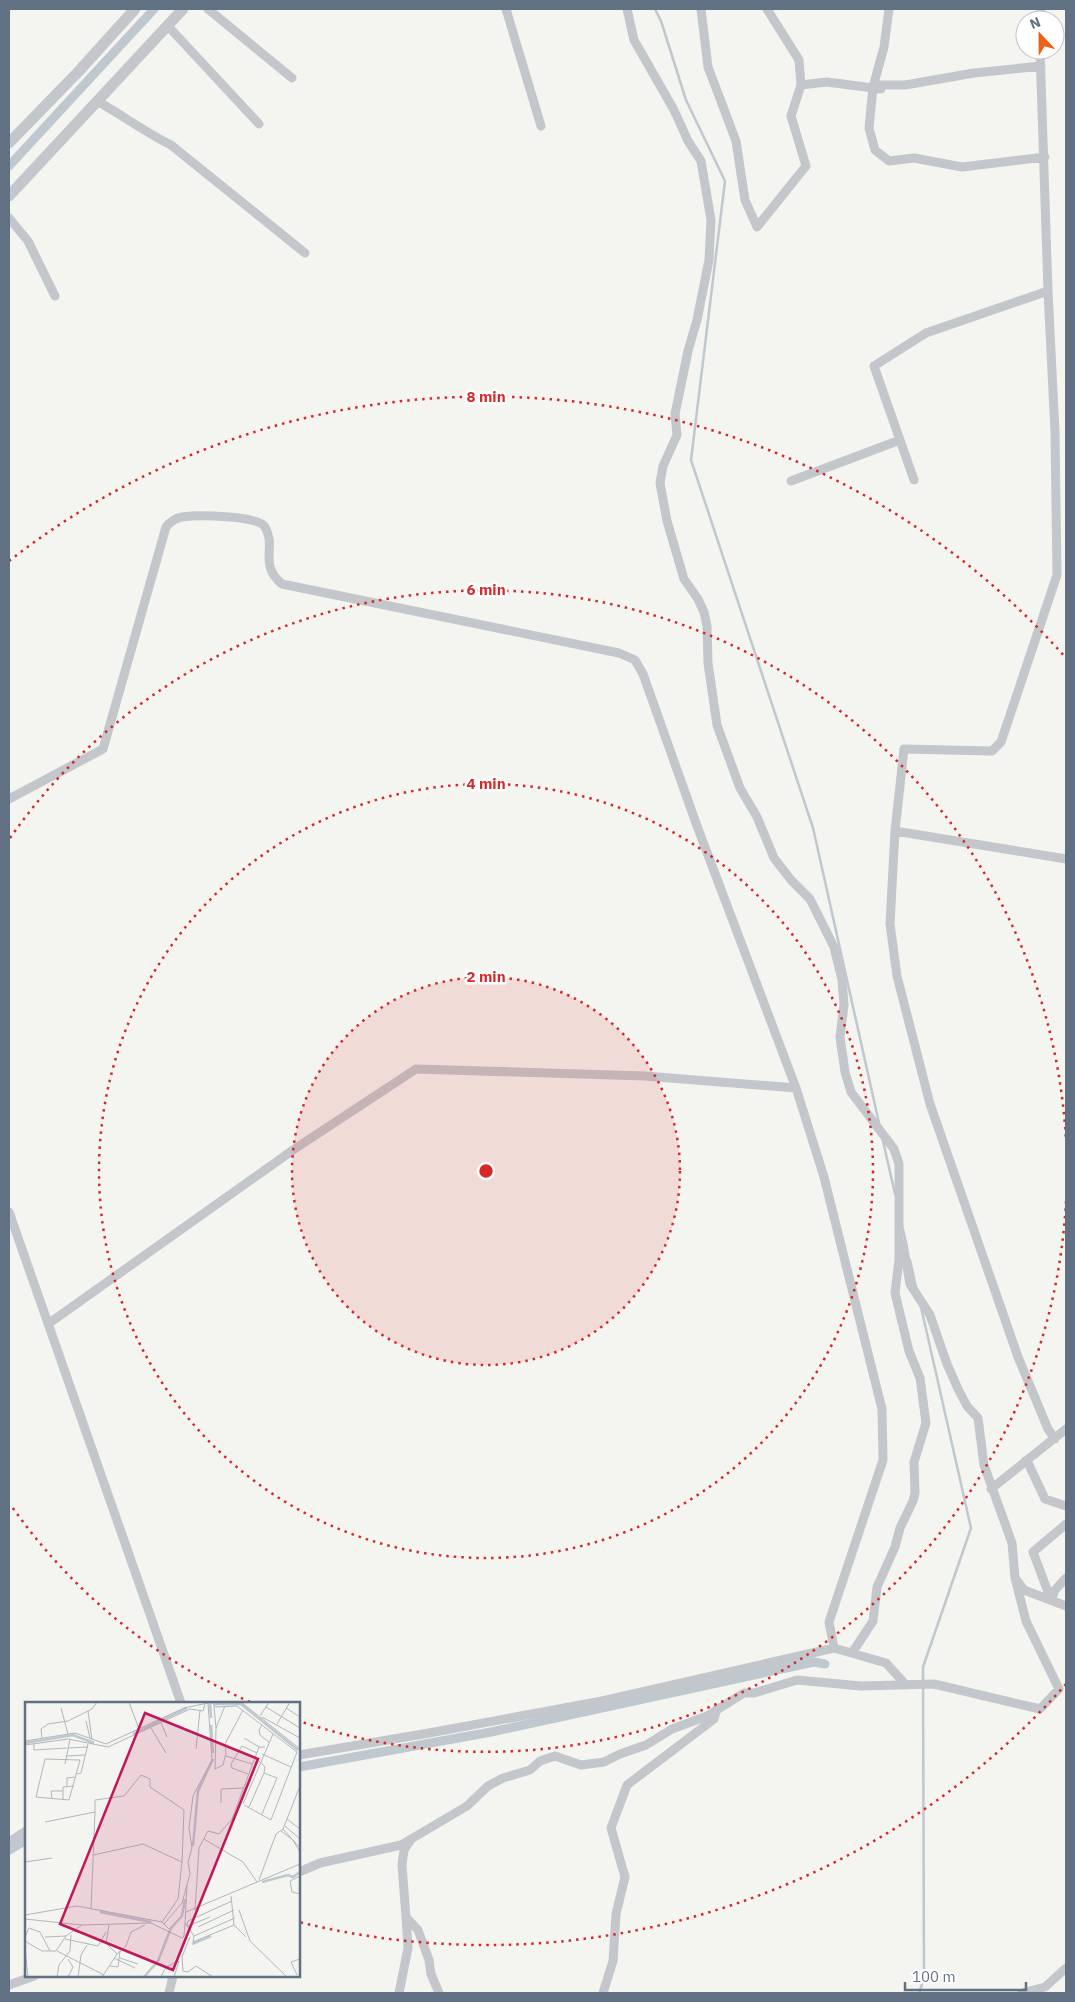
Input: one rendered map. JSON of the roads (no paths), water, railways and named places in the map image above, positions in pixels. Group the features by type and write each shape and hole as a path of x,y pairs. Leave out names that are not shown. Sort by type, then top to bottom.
{"street":[{"path":"9,143 135,9"},
{"path":"9,196 183,9"},
{"path":"208,9 292,78"},
{"path":"506,9 542,126"},
{"path":"627,9 634,40 674,110 688,141 701,161 711,220 710,260 688,351 676,414 677,435 663,466 660,483 667,521 684,579 698,599 704,612 707,626 708,663 718,724 740,788 757,817 774,858 791,880 810,899 834,947 842,980 844,1004 840,1037 845,1072 851,1092 894,1149 900,1164 899,1260 895,1292 909,1351 920,1378 926,1423 914,1462 915,1493 913,1502 900,1528 877,1587 873,1621 852,1653"},
{"path":"701,9 708,67 736,141 745,200 757,227 806,166 791,116 802,85 799,60 767,9"},
{"path":"889,9 884,47 873,88 869,128 874,150 889,161 914,158 962,167 1045,157"},
{"path":"167,25 259,124"},
{"path":"1041,60 1048,291 1055,432 1058,575 1001,742 992,751 904,749 890,924 897,976 930,1104 1018,1358 1048,1429 1055,1439"},
{"path":"802,85 827,82 881,89 881,85 905,85 974,73 1041,66"},
{"path":"97,101 171,145 305,253"},
{"path":"9,218 28,241 55,296"},
{"path":"914,480 874,366 926,333 1048,291"},
{"path":"791,481 900,440"},
{"path":"9,799 103,749 166,527 172,520 183,517 244,518 264,526 268,534 270,566 273,576 282,584 618,653 635,660 643,674 796,1088 826,1186 882,1409 883,1460 829,1622 834,1648"},
{"path":"896,831 1066,859"},
{"path":"48,1324 293,1150 416,1069 645,1076 796,1088"},
{"path":"9,1212 181,1702"},
{"path":"300,1872 320,1863 400,1845 410,1841 446,1817 467,1806 488,1786 503,1778 530,1770 540,1761 556,1756 581,1765 604,1762 646,1745 672,1729 706,1716 744,1693 754,1693 797,1680 861,1686 934,1684 1040,1709 1059,1689 1026,1621 1015,1578 1012,1543 991,1489 984,1465 978,1418 967,1406 958,1389 930,1315 910,1284 899,1232"},
{"path":"991,1489 1066,1429"},
{"path":"1025,1461 1030,1465 1045,1498 1066,1506"},
{"path":"1051,1600 1033,1552 1066,1524"},
{"path":"1015,1578 1024,1590 1066,1606"},
{"path":"1051,1600 1056,1590 1066,1578"},
{"path":"300,1755 582,1705 834,1648 886,1663 906,1685"},
{"path":"603,1993 613,1961 616,1914 625,1877 611,1828 627,1786 714,1719 717,1709"},
{"path":"9,1842 25,1832"},
{"path":"399,1993 408,1948 402,1865 404,1850 410,1841"},
{"path":"406,1916 418,1930 429,1960 431,1974 439,1993"},
{"path":"1022,1993 1046,1987 1066,1968"},
{"path":"9,1985 31,1977"},
{"path":"169,1993 173,1977"}],"waterway":[{"path":"9,166 154,9"},
{"path":"655,9 661,21 686,100 725,181 691,460 813,828 879,1123"},
{"path":"883,1141 895,1194"},
{"path":"903,1229 906,1243"},
{"path":"910,1260 916,1287"},
{"path":"919,1993 924,1978 923,1667 971,1528 921,1307"},
{"path":"300,1767 491,1732 814,1662 825,1664"},
{"path":"9,1850 25,1841"}]}
